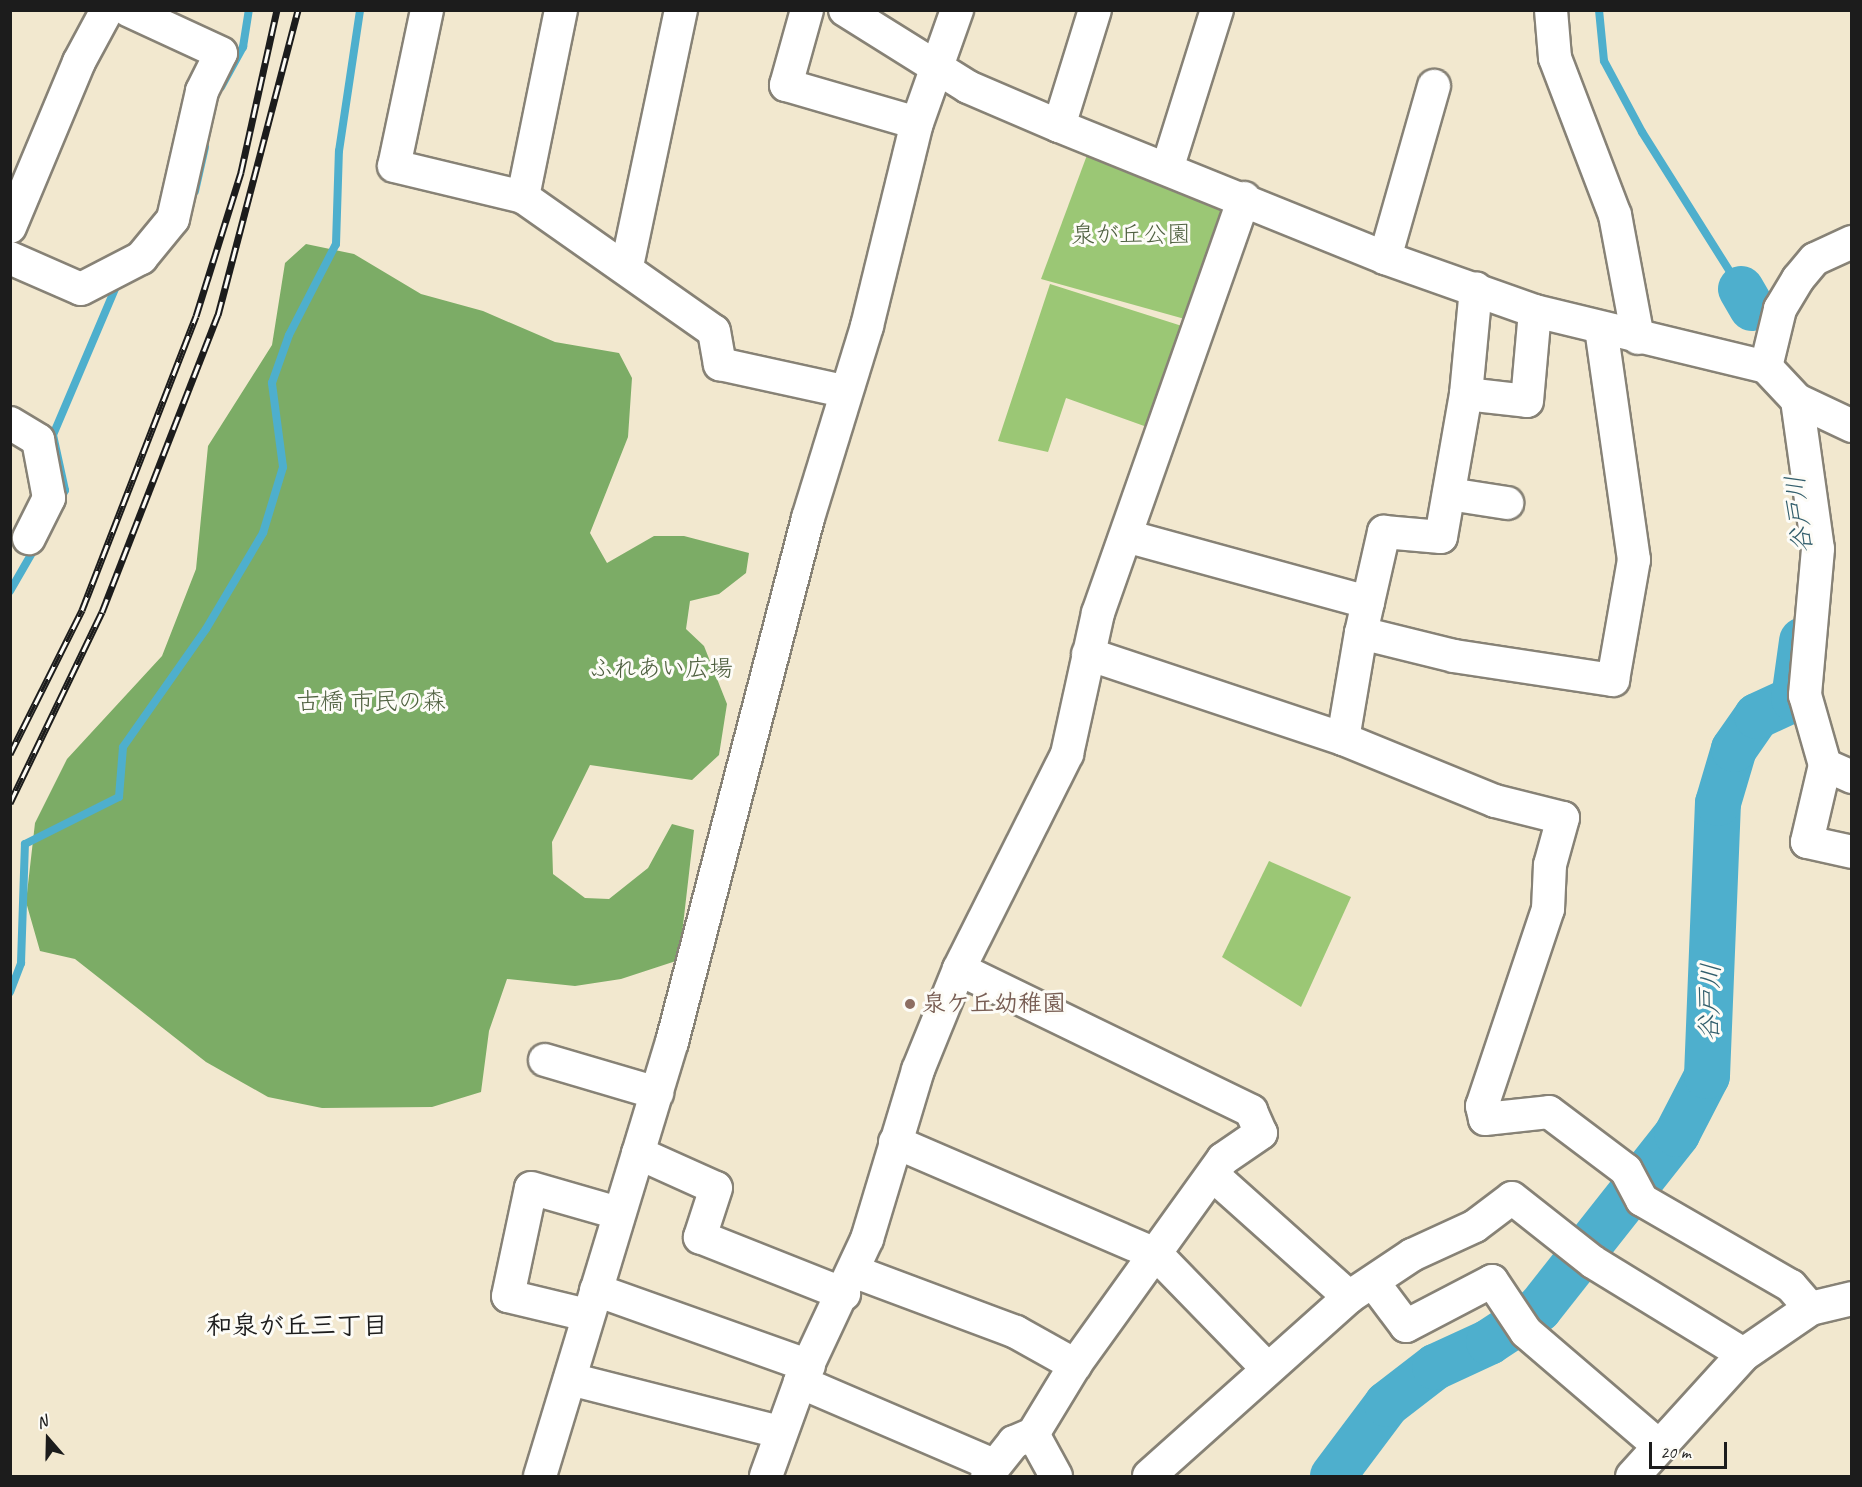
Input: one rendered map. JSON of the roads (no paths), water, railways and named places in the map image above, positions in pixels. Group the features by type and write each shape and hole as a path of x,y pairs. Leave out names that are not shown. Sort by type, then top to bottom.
{"street":[{"path":"11,224 80,62 108,10"},
{"path":"10,258 81,289 141,258 172,219 202,91 221,53 128,10"},
{"path":"427,10 394,166 523,197 627,266 714,331 720,364 843,391"},
{"path":"523,197 561,10"},
{"path":"627,266 681,10"},
{"path":"807,10 786,85 917,123"},
{"path":"845,10 935,67 1059,126 1168,166 1386,258 1535,310 1638,338 1766,367 1797,400 1851,426"},
{"path":"540,1476 618,1213 657,1093 843,391 867,326 917,123 957,10"},
{"path":"1059,126 1095,10"},
{"path":"1168,166 1217,10"},
{"path":"1551,10 1555,58 1615,215 1638,338"},
{"path":"1386,258 1434,86"},
{"path":"766,1476 779,1432 849,1283 895,1142 959,969 1067,754 1088,654 1126,536 1244,198"},
{"path":"1766,367 1780,309 1798,279 1815,259 1851,242"},
{"path":"1343,739 1361,633 1384,532 1441,537 1466,394 1476,288"},
{"path":"1466,394 1527,400 1535,310"},
{"path":"1361,633 1454,656 1613,680 1634,560 1601,328"},
{"path":"1797,400 1818,549 1805,695 1838,771 1807,842 1851,852"},
{"path":"10,423 38,440 49,498 28,538"},
{"path":"1449,494 1507,503"},
{"path":"1126,536 1368,602"},
{"path":"1088,654 1343,739 1495,801 1563,818 1550,865 1548,909 1484,1113 1485,1119 1549,1112 1626,1170 1642,1200 1791,1286 1809,1308"},
{"path":"618,1213 531,1188 508,1296 592,1303 805,1374 989,1470 1014,1442 1033,1434 1076,1365 1215,1177 1223,1159 1260,1133 1251,1111 959,969"},
{"path":"545,1060 657,1093"},
{"path":"895,1142 1157,1255 1266,1367"},
{"path":"638,1153 716,1188 700,1237 1016,1332 1076,1365"},
{"path":"1215,1177 1406,1326 1492,1281 1522,1324 1658,1445"},
{"path":"1149,1476 1266,1367 1361,1289 1412,1255 1475,1226 1512,1198 1585,1257 1743,1354"},
{"path":"1632,1476 1743,1354 1809,1308 1851,1298"},
{"path":"570,1379 779,1432"},
{"path":"1033,1434 1056,1476"}],"waterway":[{"path":"221,87 243,47 249,10"},
{"path":"10,992 21,963 25,844 119,797 123,747 206,629 263,533 283,467 272,383 289,335 336,244 339,151 360,10"},
{"path":"1599,10 1604,61 1642,132 1741,289"},
{"path":"195,191 205,147"},
{"path":"60,501 65,490 53,435 117,284"},
{"name":"谷戸川","path":"1741,289 1752,308"},
{"path":"10,591 36,546"},
{"name":"谷戸川","path":"1333,1476 1387,1404 1435,1367 1489,1342 1539,1309 1677,1134 1707,1076 1718,803 1734,749 1757,716 1794,699 1802,641"}],"railway":[{"path":"10,754 82,610 196,316 241,172 277,10"},
{"path":"10,803 102,612 218,315 298,10"}],"place":[{"name":"泉ケ丘幼稚園","path":"910,1004"}],"district":[{"name":"和泉が丘三丁目","path":"297,1326"}],"park label":[{"name":"泉が丘公園","path":"1131,235"},
{"name":"ふれあい広場","path":"661,669"},
{"name":"古橋 市民の森","path":"371,702"}]}
